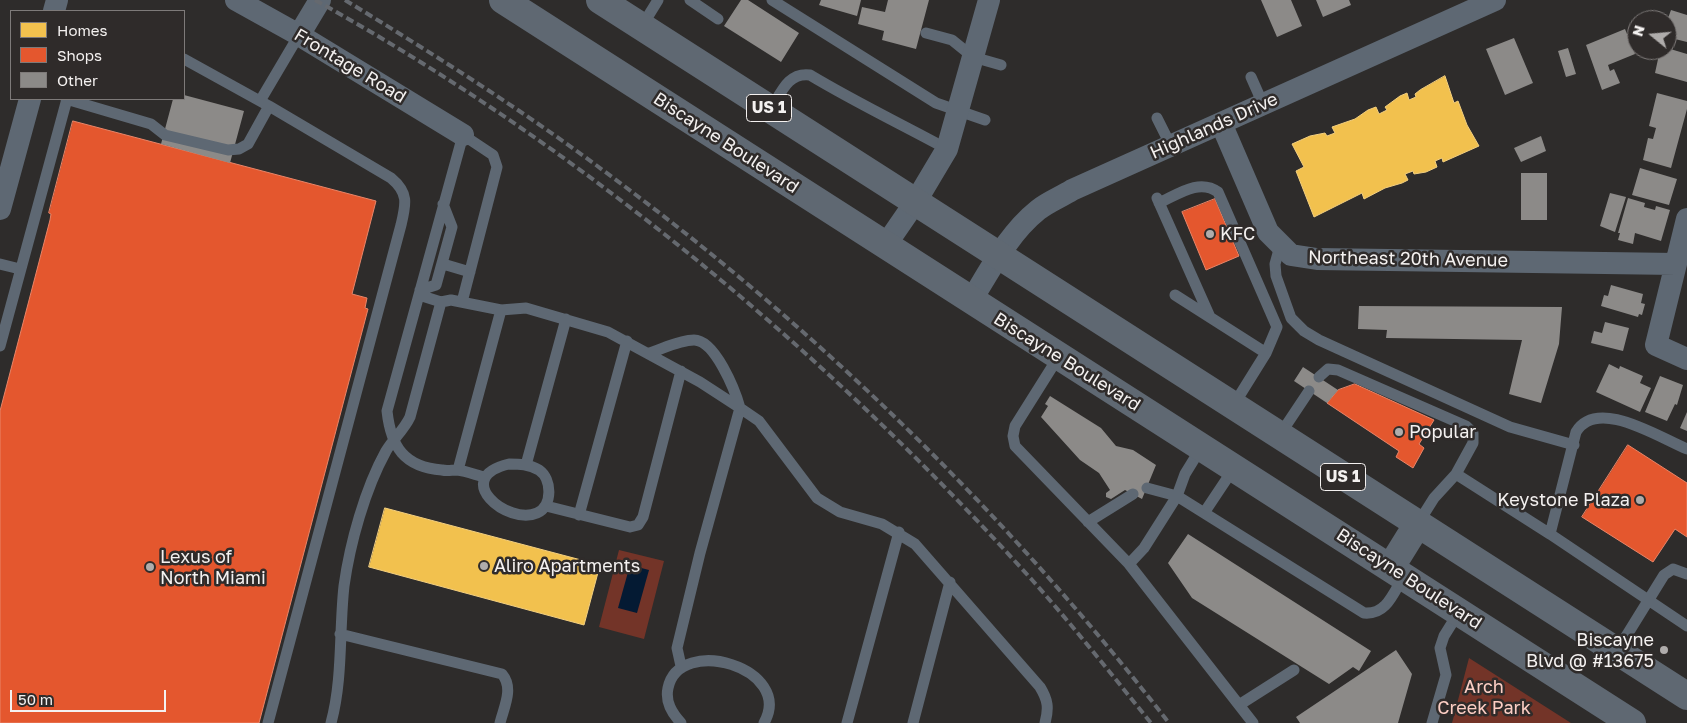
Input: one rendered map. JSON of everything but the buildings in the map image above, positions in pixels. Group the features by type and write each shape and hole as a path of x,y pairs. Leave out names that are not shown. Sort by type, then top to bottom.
{"main road":[{"name":"Biscayne Boulevard","path":"502,0 971,301 1460,611 1632,723"},
{"name":"US 1","path":"600,0 916,201 1417,525 1687,696"},
{"path":"1397,571 1417,525"}],"street":[{"name":"Frontage Road","path":"236,0 299,35 462,134"},
{"path":"299,35 320,0"},
{"path":"885,246 916,201 947,149 988,0"},
{"name":"Highlands Drive","path":"971,301 999,256 1038,209 1072,190 1495,0"},
{"path":"0,209 30,100"},
{"name":"Northeast 20th Avenue","path":"1221,123 1268,232 1291,255 1317,259 1676,264"},
{"path":"1687,221 1656,345 1687,359"}],"lane":[{"path":"641,27 658,0"},
{"path":"690,0 718,19"},
{"path":"772,0 936,103 984,120"},
{"path":"926,33 952,40 973,57 1001,64"},
{"path":"70,100 151,124 165,135 228,150 239,149 248,144 265,103 299,35"},
{"path":"185,60 265,103 391,178 400,186 404,195 405,207 268,723"},
{"path":"771,109 792,77 800,74 810,75 870,111 885,116 947,149"},
{"path":"1251,77 1263,104"},
{"path":"0,346 67,100"},
{"path":"1157,118 1171,146"},
{"path":"462,302 497,167 493,155 462,134 387,411 394,439 406,459 412,464 443,471 458,470 484,477"},
{"path":"1210,317 1158,201 1195,186 1204,186 1218,192 1277,327 1266,353 1233,406"},
{"path":"419,292 436,285 442,264 452,227 444,204"},
{"path":"1280,246 1275,264 1276,276 1291,318 1304,331 1319,340 1510,427 1574,444"},
{"path":"0,264 20,269"},
{"path":"442,264 470,272"},
{"path":"419,292 441,302 451,300 501,310 526,308 608,332 681,371 759,421 817,498 840,512 882,524 899,532 915,544 1040,687 1046,698 1048,710 1045,723"},
{"path":"1175,295 1266,353"},
{"path":"331,723 337,693 344,585 352,544 378,468 394,439 404,429 410,417 441,302"},
{"path":"458,470 501,310"},
{"path":"526,465 566,319"},
{"path":"649,353 692,340 700,341 708,346 734,386 740,408 700,553 677,648 682,666"},
{"path":"579,515 627,341"},
{"path":"1059,356 1015,426 1012,436 1015,446 1129,564 1240,705 1252,723"},
{"path":"1319,377 1328,370 1338,370 1466,426 1473,433 1473,443 1456,474 1434,498 1417,525"},
{"path":"546,506 630,527 638,525 643,517 681,371"},
{"path":"1279,436 1309,391"},
{"path":"1550,534 1576,432 1582,423 1590,418 1602,416 1614,418 1687,449"},
{"path":"1129,564 1144,548 1177,496 1185,474 1202,448"},
{"path":"509,464 526,465 540,471 549,491 546,506 538,513 525,516 503,509 486,493 483,485 484,477 490,469 509,464"},
{"path":"1204,513 1234,468"},
{"path":"1456,474 1550,534 1687,626"},
{"path":"1146,488 1177,496 1364,613 1374,614 1384,608 1397,571"},
{"path":"1088,522 1133,494"},
{"path":"847,723 899,532"},
{"path":"1617,651 1664,574 1673,569 1687,574"},
{"path":"913,723 950,582"},
{"path":"1432,723 1446,676 1440,648 1444,636 1460,611"},
{"path":"340,634 502,674 508,681 508,691 500,723"},
{"path":"681,723 668,705 667,695 673,675 682,666 706,661 746,670 763,685 769,697 768,716 764,723"},
{"path":"1240,705 1294,670"}],"green space":[{"path":"619,550 664,561 644,639 599,627"},
{"name":"Arch Creek Park","path":"1469,658 1571,723 1452,723"}],"water":[{"path":"630,565 649,570 637,613 618,608"}],"railway":[{"path":"315,0 415,58 512,122 606,189 698,261 786,336 872,415 954,497 1048,598 1151,723"},
{"path":"345,0 476,82 573,148 683,231 759,294 834,360 906,428 975,498 1107,646 1169,723"}],"place":[{"name":"KFC","path":"1210,234"},
{"name":"Popular","path":"1399,432"},
{"name":"Keystone Plaza","path":"1640,500"},
{"name":"Aliro Apartments","path":"484,566"},
{"name":"Lexus of North Miami","path":"150,567"},
{"name":"Biscayne Blvd @ #13675","path":"1664,650"}]}
